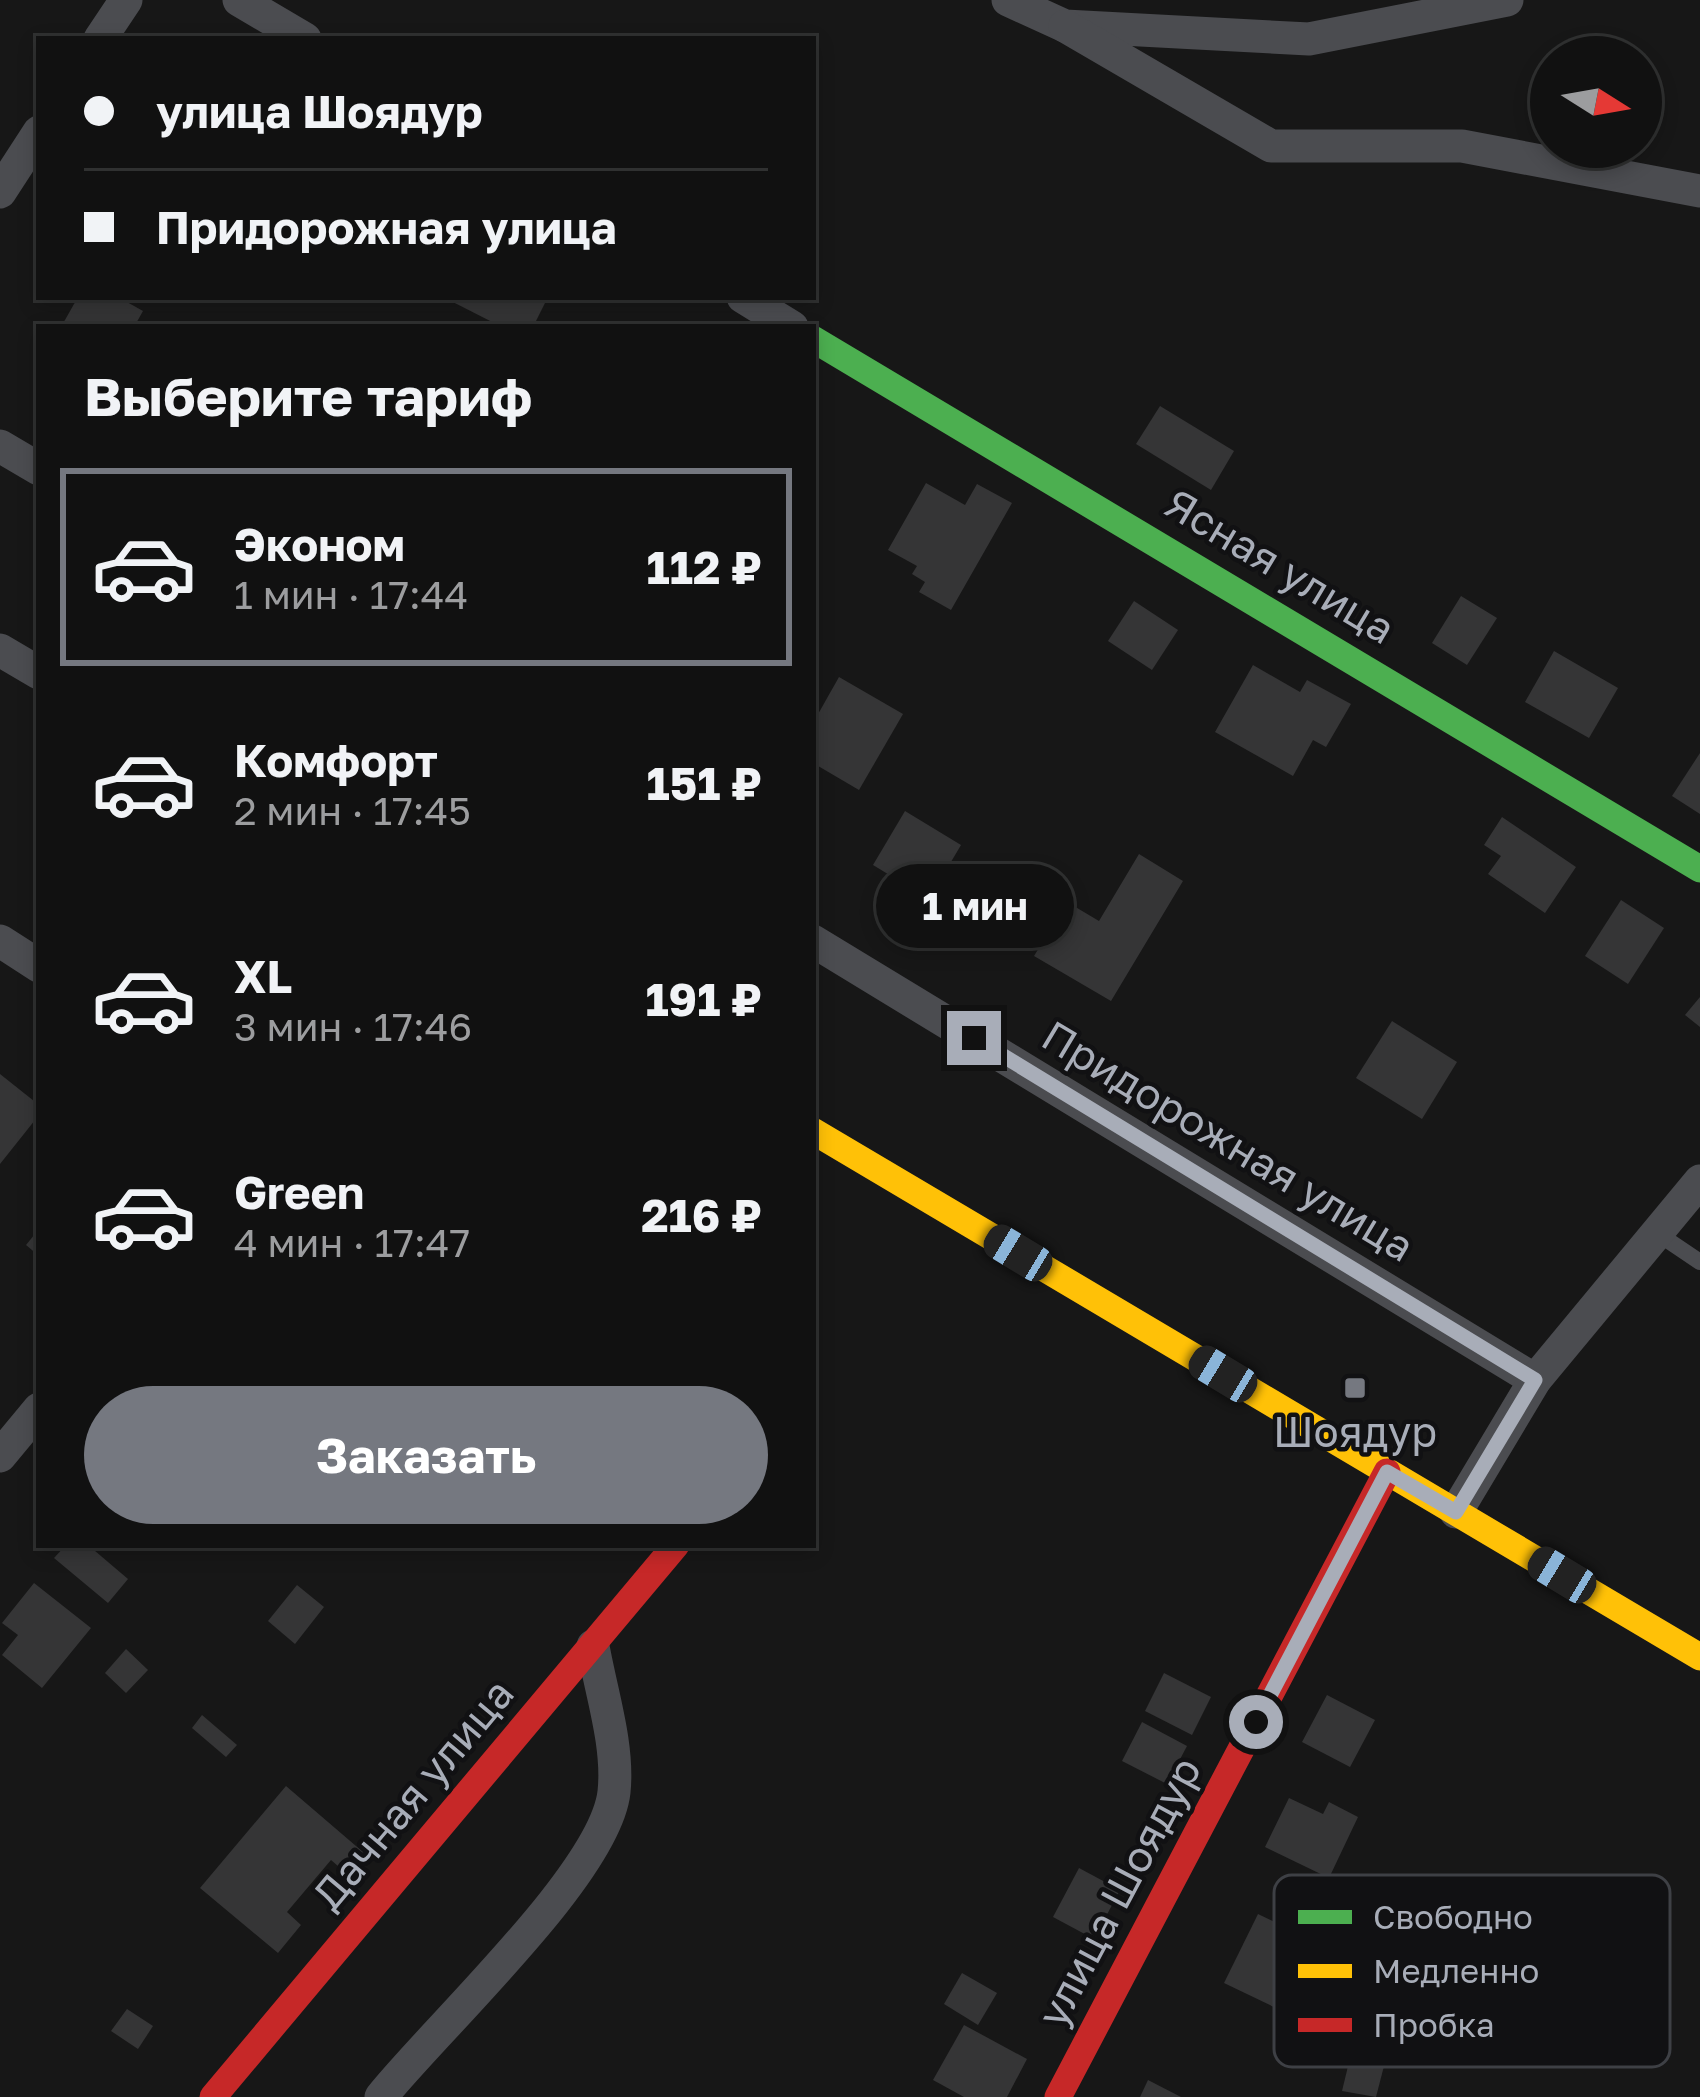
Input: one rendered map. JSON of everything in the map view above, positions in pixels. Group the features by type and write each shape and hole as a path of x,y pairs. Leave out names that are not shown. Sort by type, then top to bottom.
{"street":[{"path":"102,36 125,0"},
{"path":"239,0 300,36"},
{"path":"1008,0 1065,26 1271,146 1462,146 1700,191"},
{"path":"1065,26 1309,39 1507,0"},
{"path":"0,191 36,137"},
{"path":"748,300 787,324"},
{"name":"Ясная улица","path":"816,342 1700,869"},
{"path":"0,446 36,468"},
{"path":"0,650 36,671"},
{"path":"0,941 36,964"},
{"name":"Придорожная улица","path":"816,942 1535,1380"},
{"path":"816,1133 1700,1657"},
{"path":"1456,1512 1535,1380 1700,1180"},
{"path":"0,1456 36,1413"},
{"name":"улица Шоядур","path":"1058,2097 1387,1472"},
{"name":"Дачная улица","path":"213,2097 674,1548"},
{"path":"380,2097 558,1896 599,1840 614,1795 614,1765 593,1646"}],"lane":[{"path":"1657,1233 1700,1262"}],"building":[{"path":"76,300 123,300 143,311 136,324 63,324"},
{"path":"449,300 546,300 534,324 496,324"},
{"path":"1160,406 1234,451 1211,490 1136,444"},
{"path":"926,483 965,505 977,484 1012,503 951,610 919,592 925,582 912,574 917,566 888,550"},
{"path":"1461,596 1497,618 1467,665 1432,643"},
{"path":"1134,601 1178,630 1152,670 1108,641"},
{"path":"1554,651 1618,688 1589,738 1525,702"},
{"path":"1253,665 1300,692 1307,680 1351,704 1326,747 1313,740 1293,776 1215,732"},
{"path":"839,677 903,714 859,790 816,765 816,718"},
{"path":"1700,753 1700,814 1672,796"},
{"path":"905,811 961,845 929,899 873,865"},
{"path":"1502,817 1576,867 1545,913 1488,874 1501,856 1484,845"},
{"path":"1139,854 1183,881 1111,1001 1034,956 1067,902 1099,921"},
{"path":"1621,900 1664,928 1628,984 1585,956"},
{"path":"1700,997 1700,1027 1685,1015"},
{"path":"1392,1021 1457,1062 1422,1119 1356,1078"},
{"path":"0,1074 36,1103 36,1119 0,1164"},
{"path":"36,1233 36,1253 26,1245"},
{"path":"63,1548 92,1548 128,1579 108,1603 54,1558"},
{"path":"34,1583 91,1628 42,1688 2,1655 18,1635 2,1623"},
{"path":"297,1585 324,1607 295,1644 268,1621"},
{"path":"126,1649 148,1670 126,1693 105,1673"},
{"path":"1164,1673 1211,1697 1192,1735 1145,1711"},
{"path":"1327,1695 1375,1720 1350,1767 1302,1742"},
{"path":"202,1715 237,1745 226,1757 192,1728"},
{"path":"1142,1722 1187,1746 1167,1784 1122,1761"},
{"path":"286,1786 363,1852 346,1873 331,1860 287,1912 301,1925 278,1953 200,1888"},
{"path":"1289,1798 1323,1814 1329,1802 1358,1817 1330,1875 1265,1847"},
{"path":"1079,1868 1120,1890 1094,1939 1053,1917"},
{"path":"1258,1914 1274,1922 1274,2007 1224,1983"},
{"path":"962,1973 997,1993 978,2025 944,2004"},
{"path":"127,2009 153,2026 138,2049 111,2031"},
{"path":"964,2025 1027,2059 1007,2097 964,2097 933,2080"},
{"path":"1348,2067 1384,2067 1376,2097 1342,2091"},
{"path":"1148,2080 1181,2097 1140,2097"}],"traffic: fast":[{"path":"816,341 1700,869"}],"traffic: slow":[{"path":"816,1133 1700,1657"}],"traffic: jam":[{"path":"1058,2097 1387,1472"},
{"path":"213,2097 673,1548"}],"place":[{"name":"Шоядур","path":"1355,1388"}],"route":[{"path":"974,1038 1535,1380 1456,1512 1387,1472 1256,1722"}]}
